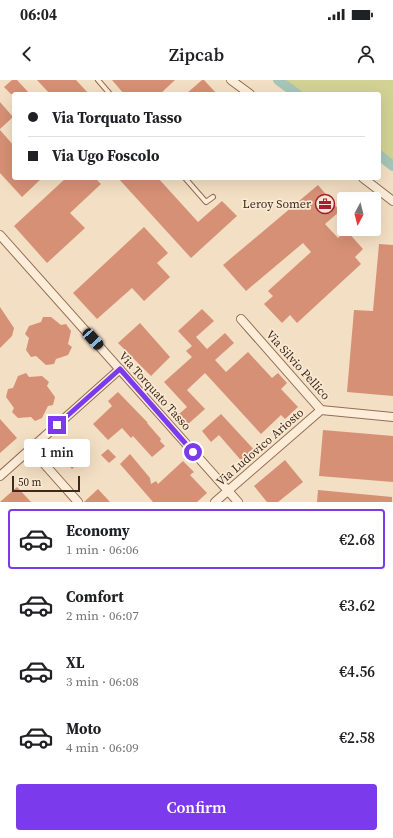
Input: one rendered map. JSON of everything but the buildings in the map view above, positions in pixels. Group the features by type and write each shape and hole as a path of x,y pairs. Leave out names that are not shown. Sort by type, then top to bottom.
{"street":[{"path":"231,80 247,92"},
{"path":"366,180 393,201"},
{"name":"Via Torquato Tasso","path":"0,236 238,502"},
{"name":"Via Silvio Pellico","path":"241,319 321,410 393,417"},
{"path":"0,476 120,369"},
{"name":"Via Ludovico Ariosto","path":"215,502 321,410"},
{"path":"31,449 78,502"}],"lane":[{"path":"98,80 108,92"},
{"path":"187,180 206,202 212,197"}],"shaded area":[{"path":"279,80 393,80 393,165 381,156 381,92 295,92"}],"waterway":[{"path":"278,80 294,92"},
{"path":"381,157 393,166"}],"place":[{"name":"Leroy Somer","path":"325,204"}],"route":[{"path":"57,425 120,369 193,452"}]}
